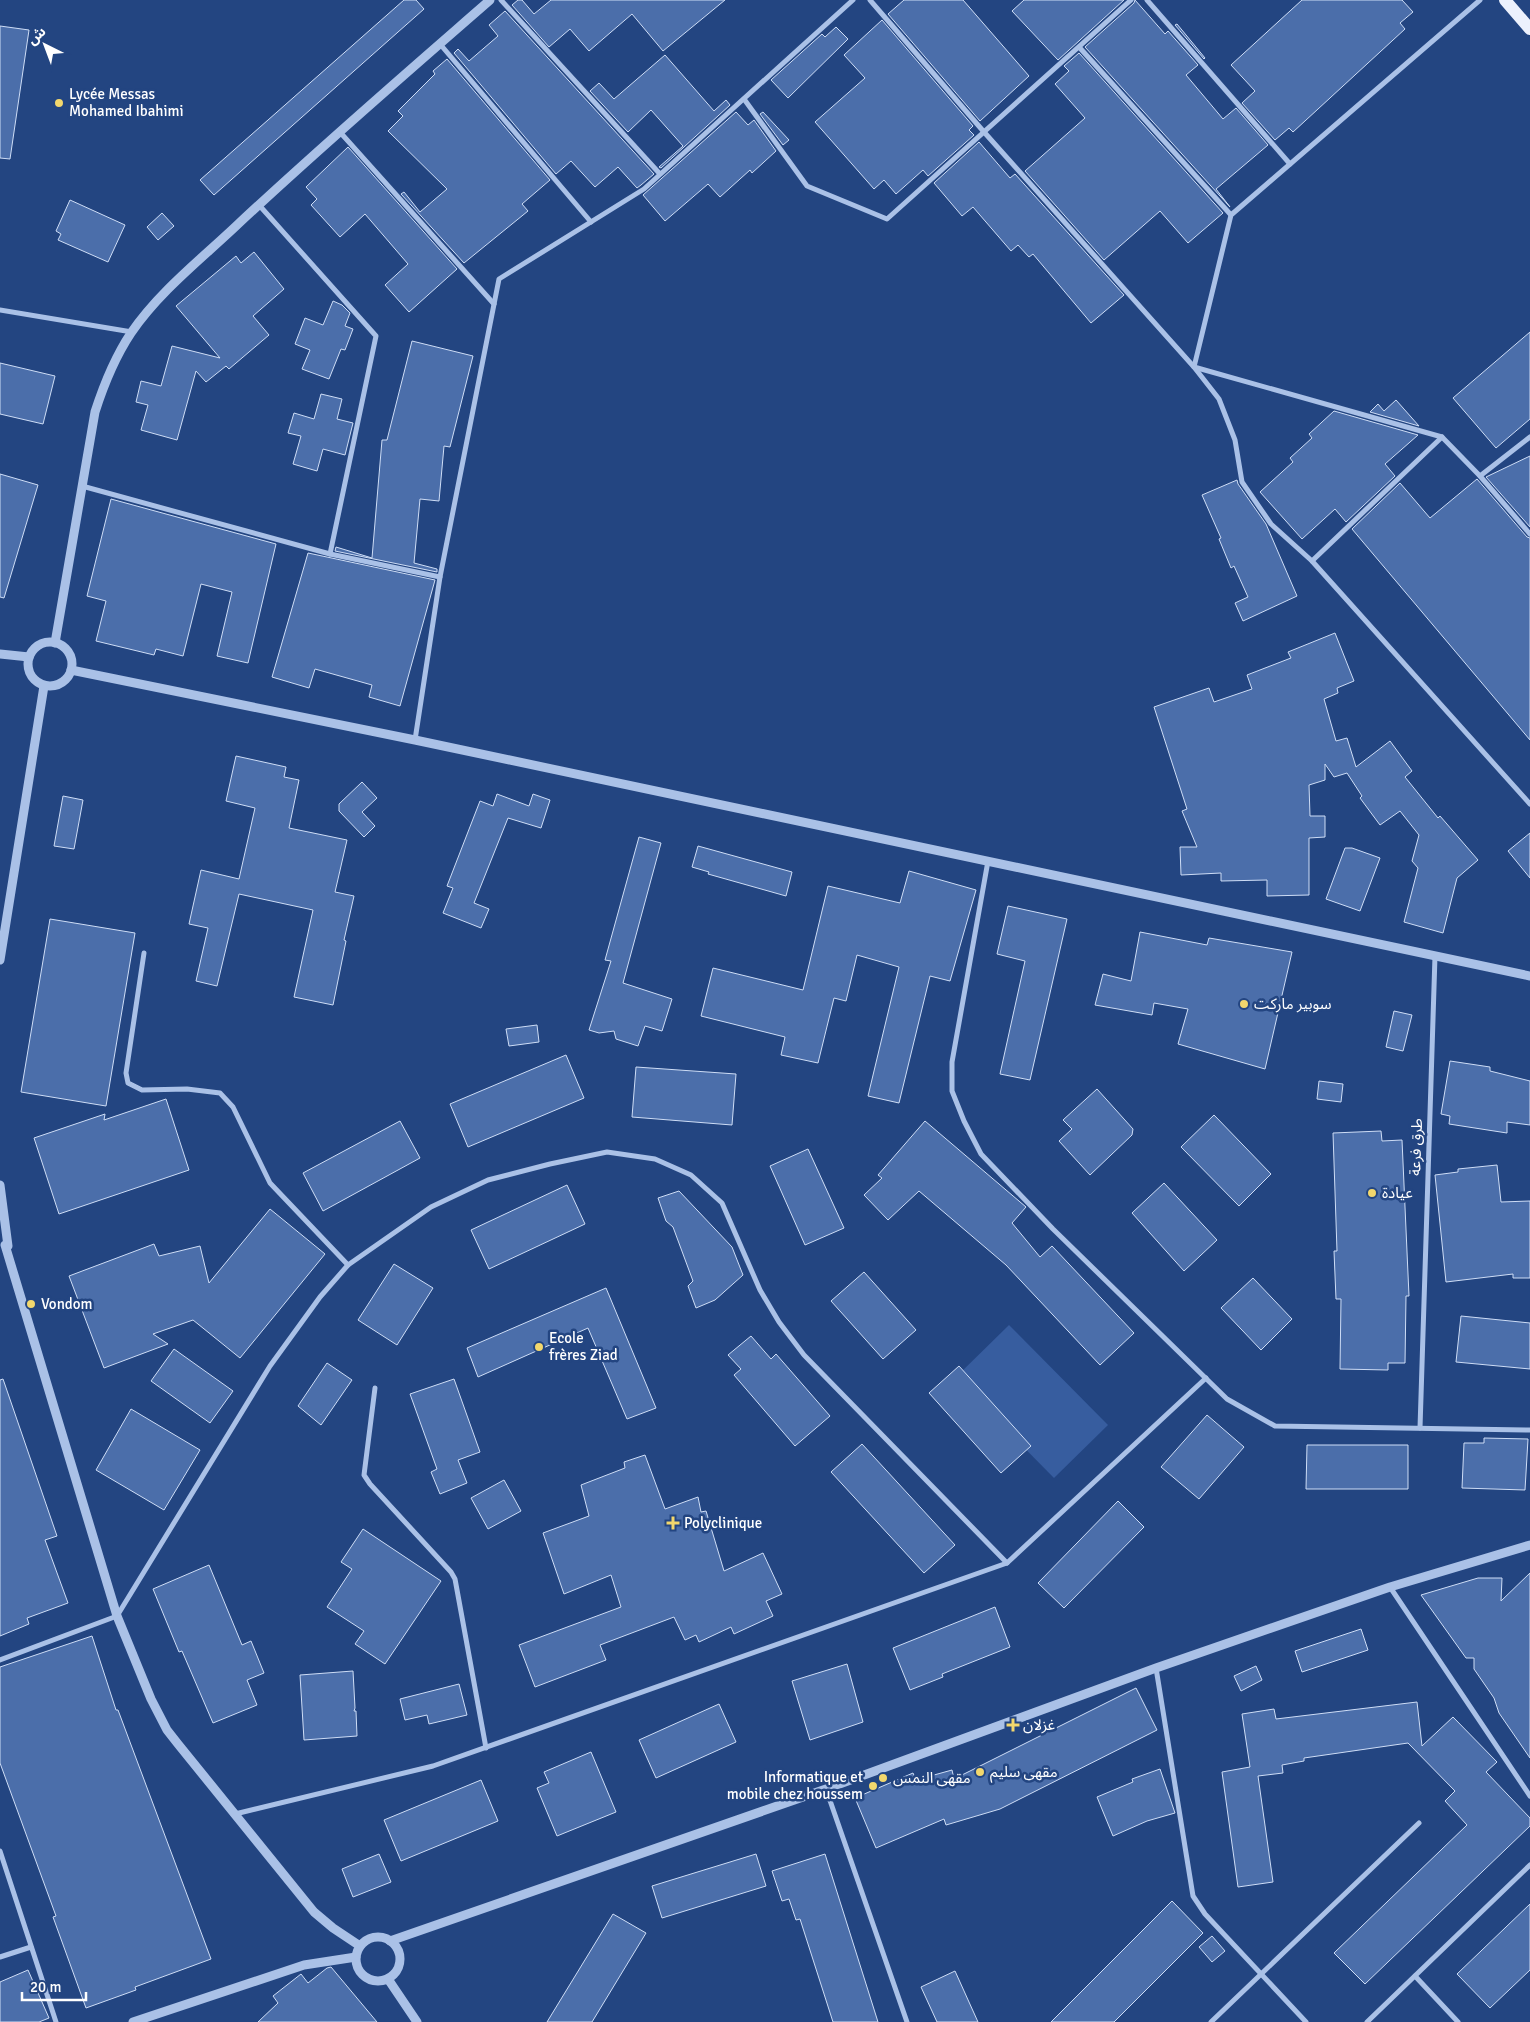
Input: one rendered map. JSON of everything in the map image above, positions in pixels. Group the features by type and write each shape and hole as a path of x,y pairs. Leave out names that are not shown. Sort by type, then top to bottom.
{"main road":[{"path":"1505,0 1530,29"}],"street":[{"path":"55,642 95,412 104,384 116,357 132,332 151,308 338,131 490,0"},
{"path":"501,0 660,174"},
{"path":"415,740 440,577 499,279 644,189 853,0"},
{"path":"870,0 984,132 1194,367 1218,399 1235,440 1242,482 1271,524 1312,561 1530,804"},
{"path":"744,99 807,186 887,219 1131,0"},
{"path":"1147,0 1290,164"},
{"path":"1194,367 1230,215 1480,0"},
{"path":"440,44 591,222"},
{"path":"1079,47 1230,215"},
{"path":"338,131 494,304"},
{"path":"259,205 376,336 330,554"},
{"path":"0,310 132,332"},
{"path":"1194,367 1442,437 1480,476 1530,534"},
{"path":"1480,476 1530,436"},
{"path":"1312,561 1442,437"},
{"path":"81,486 330,554 440,577"},
{"path":"55,642 64,647 70,655 72,670 61,683 44,686 39,684 30,675 29,657 36,647 55,642"},
{"path":"0,654 29,657"},
{"path":"72,670 415,740 1530,976"},
{"path":"0,960 44,686"},
{"path":"988,861 952,1062 952,1091 964,1121 982,1154 1053,1229 1226,1399 1275,1426 1530,1430"},
{"path":"144,953 126,1074 128,1083 142,1090 187,1089 220,1094 233,1106 270,1183 348,1265"},
{"name":"طرق فرعة","path":"1420,1428 1434,956"},
{"path":"0,1660 117,1616 270,1366 320,1297 348,1265 430,1207 488,1180 607,1152 655,1160 691,1175 722,1203 760,1290 779,1322 804,1355 1006,1563"},
{"path":"0,1185 8,1246 2,1246 117,1616 151,1700 167,1730 314,1912 333,1928 360,1946"},
{"path":"235,1814 433,1766 1006,1563 1206,1378"},
{"path":"374,1388 364,1475 451,1572 455,1579 486,1748"},
{"path":"390,1941 826,1789 1156,1668 1390,1587 1530,1545"},
{"path":"1390,1587 1530,1796"},
{"path":"1156,1668 1190,1887 1193,1896 1205,1914 1306,2022"},
{"path":"826,1789 908,2022"},
{"path":"1211,2022 1418,1823"},
{"path":"0,1851 56,2022"},
{"path":"1367,2022 1530,1865"},
{"path":"374,1937 385,1938 390,1941 396,1945 400,1958 397,1970 388,1979 376,1981 365,1977 358,1969 356,1957 360,1946 374,1937"},
{"path":"0,1957 31,1947"},
{"path":"133,2022 304,1965 356,1957"},
{"path":"1415,1976 1458,2022"},
{"path":"388,1979 418,2022"}],"shaded area":[{"path":"1009,1325 1108,1425 1054,1478 955,1378"}],"building":[{"path":"404,0 416,0 424,9 214,195 200,180"},
{"path":"518,0 522,0 534,14 551,0 725,0 663,51 632,14 589,51 570,29 549,47 512,5"},
{"path":"904,0 963,0 1029,76 980,121 888,14"},
{"path":"1024,0 1124,0 1058,60 1012,11"},
{"path":"1135,0 1165,34 1168,31 1198,65 1186,75 1223,119 1236,108 1268,145 1216,189 1230,207 1085,47 1134,3"},
{"path":"1302,0 1402,0 1413,12 1400,23 1405,29 1293,132 1289,128 1275,140 1242,103 1255,91 1231,65"},
{"path":"505,11 654,174 641,185 637,188 618,167 595,187 571,161 556,174 454,53 458,49 469,61 498,36 489,25"},
{"path":"882,20 973,126 969,130 974,135 928,176 923,170 896,194 884,180 874,189 815,122 865,78 844,55"},
{"path":"1177,24 1205,58 1204,59 1175,25"},
{"path":"0,26 29,30 10,159 0,158"},
{"path":"836,27 848,39 788,98 771,80 822,34 825,37"},
{"path":"1079,53 1223,213 1188,243 1160,211 1104,260 1025,171 1085,118 1055,84 1069,71 1064,66"},
{"path":"665,55 714,111 726,100 730,105 661,168 659,167 683,146 651,110 628,132 590,91 599,83 614,99"},
{"path":"447,59 550,180 522,204 528,211 464,263 401,194 404,192 420,212 447,189 388,131 403,116 398,111 435,74 433,71"},
{"path":"736,112 748,125 754,120 776,151 752,173 750,170 720,197 708,184 665,221 643,195"},
{"path":"763,112 789,140 783,145 760,114"},
{"path":"979,142 1010,178 1015,174 1124,295 1091,323 1033,254 1029,257 1018,245 1011,251 973,207 962,216 934,183"},
{"path":"348,147 457,269 409,312 385,285 408,264 365,214 340,237 311,205 317,199 306,187"},
{"path":"70,200 125,225 108,262 58,240 61,234 56,231"},
{"path":"162,213 174,226 158,240 147,227"},
{"path":"254,252 284,289 253,316 269,335 229,369 226,366 206,382 196,371 177,440 141,430 148,405 136,402 141,381 161,386 172,346 220,358 176,306 236,256 241,263"},
{"path":"333,301 342,305 350,313 345,326 353,329 345,350 341,349 329,379 302,369 310,350 295,344 305,318 323,325"},
{"path":"1530,332 1530,419 1496,448 1453,398"},
{"path":"412,341 473,356 450,447 444,446 439,501 420,499 414,563 437,569 437,572 335,551 336,547 372,558 382,440 387,440"},
{"path":"0,363 55,376 43,424 0,414"},
{"path":"321,394 342,399 337,419 353,423 345,455 323,449 317,471 293,464 301,436 288,433 294,413 314,419"},
{"path":"1396,400 1419,426 1370,412 1378,404 1384,411"},
{"path":"1334,411 1418,435 1385,464 1395,476 1346,522 1335,509 1302,539 1260,492 1293,462 1290,458 1312,438 1309,434"},
{"path":"1530,456 1530,527 1486,477"},
{"path":"0,474 38,485 4,598 0,597"},
{"path":"1477,479 1527,537 1530,538 1530,740 1352,529 1400,483 1430,518"},
{"path":"1237,480 1266,524 1297,596 1243,621 1235,603 1248,597 1234,566 1231,568 1219,539 1221,538 1202,495"},
{"path":"111,499 276,544 248,663 217,656 232,592 201,584 183,656 156,649 154,655 96,641 106,601 87,596"},
{"path":"308,553 435,580 400,706 369,697 372,685 315,669 309,688 272,677"},
{"path":"1335,633 1354,681 1337,688 1338,693 1324,699 1336,741 1347,738 1356,767 1390,741 1412,771 1405,777 1438,818 1440,816 1478,860 1457,878 1443,933 1404,922 1418,868 1412,861 1419,835 1400,811 1380,825 1360,798 1362,796 1347,773 1334,777 1325,764 1325,780 1309,785 1310,816 1325,816 1325,837 1309,838 1309,895 1267,896 1267,880 1221,881 1221,873 1181,875 1180,847 1197,847 1182,811 1187,809 1154,707 1209,688 1214,702 1252,689 1247,675 1291,658 1288,652"},
{"path":"236,756 286,767 284,777 299,780 289,828 347,840 335,892 354,896 333,1005 294,997 313,910 239,894 217,986 196,981 208,928 189,924 201,870 239,879 255,808 226,801"},
{"path":"362,782 377,798 362,812 375,826 364,837 339,811 339,804"},
{"path":"497,794 529,806 533,794 550,800 541,828 508,818 474,903 489,909 481,928 443,913 453,888 447,886 480,801 493,806"},
{"path":"63,796 83,800 74,849 54,846"},
{"path":"1530,833 1530,878 1508,851"},
{"path":"639,837 661,843 623,983 672,999 662,1031 645,1026 638,1046 616,1039 614,1031 599,1033 589,1030 611,961 605,960"},
{"path":"698,846 792,872 786,896 708,874 709,872 692,867"},
{"path":"1345,848 1352,848 1380,858 1360,911 1326,899"},
{"path":"909,871 976,890 950,981 930,976 899,1103 868,1096 899,967 857,955 846,1001 834,998 818,1063 781,1055 785,1037 701,1016 713,968 803,990 828,886 900,903"},
{"path":"1008,906 1067,919 1030,1080 1000,1074 1025,961 997,954"},
{"path":"50,919 135,933 106,1106 21,1092"},
{"path":"1140,932 1207,945 1209,938 1292,952 1265,1069 1178,1044 1188,1009 1154,1003 1152,1015 1095,1005 1103,974 1131,981"},
{"path":"1394,1011 1412,1015 1403,1051 1386,1047"},
{"path":"537,1025 539,1042 509,1046 506,1029"},
{"path":"566,1055 584,1098 468,1147 450,1104"},
{"path":"1450,1061 1490,1067 1490,1071 1530,1081 1530,1125 1507,1122 1507,1133 1449,1124 1450,1116 1441,1114"},
{"path":"636,1067 736,1074 732,1125 632,1117"},
{"path":"1319,1081 1343,1084 1341,1102 1317,1099"},
{"path":"1097,1089 1133,1129 1132,1135 1090,1175 1059,1141 1072,1129 1063,1120"},
{"path":"166,1099 189,1170 59,1214 34,1138 105,1114 104,1120"},
{"path":"1214,1115 1271,1174 1239,1206 1181,1147"},
{"path":"400,1121 420,1158 323,1211 303,1173"},
{"path":"925,1121 1026,1207 1012,1223 1040,1257 1052,1246 1134,1333 1100,1365 1006,1265 919,1191 888,1220 864,1195 882,1178 878,1175"},
{"path":"1381,1131 1382,1141 1402,1140 1409,1296 1406,1296 1405,1363 1388,1363 1388,1370 1340,1369 1341,1299 1336,1299 1334,1251 1337,1251 1333,1133"},
{"path":"808,1149 844,1228 805,1245 770,1166"},
{"path":"1497,1165 1501,1202 1530,1201 1530,1278 1513,1278 1513,1274 1446,1282 1435,1175 1458,1172 1458,1169"},
{"path":"1164,1183 1217,1240 1184,1271 1132,1213"},
{"path":"567,1185 585,1224 489,1269 471,1230"},
{"path":"679,1191 732,1247 743,1275 715,1300 696,1308 688,1286 693,1281 673,1227 666,1221 658,1198"},
{"path":"270,1209 325,1254 240,1358 193,1320 153,1334 168,1344 104,1368 69,1276 154,1244 159,1256 200,1246 209,1283"},
{"path":"394,1264 433,1288 397,1345 358,1320"},
{"path":"864,1272 916,1330 883,1359 831,1301"},
{"path":"1253,1278 1292,1319 1261,1350 1221,1308"},
{"path":"606,1288 656,1408 627,1419 588,1328 478,1377 467,1348"},
{"path":"1461,1316 1530,1323 1530,1369 1456,1362"},
{"path":"751,1336 771,1359 776,1354 830,1416 795,1446 734,1375 741,1369 728,1355"},
{"path":"174,1349 233,1391 210,1423 151,1381"},
{"path":"327,1363 352,1380 321,1425 298,1406"},
{"path":"959,1366 1031,1446 1001,1473 929,1393"},
{"path":"3,1379 57,1536 45,1540 68,1603 27,1618 29,1624 0,1636 0,1380"},
{"path":"454,1379 480,1452 458,1460 467,1483 440,1494 431,1472 437,1469 410,1394"},
{"path":"131,1409 200,1450 164,1510 96,1470"},
{"path":"1207,1415 1244,1447 1199,1499 1161,1467"},
{"path":"1484,1438 1528,1439 1525,1490 1462,1488 1464,1443 1484,1443"},
{"path":"862,1444 955,1545 924,1573 831,1472"},
{"path":"1307,1445 1408,1445 1408,1489 1306,1489"},
{"path":"645,1455 665,1509 698,1497 701,1512 706,1511 724,1571 763,1553 782,1594 766,1601 773,1616 734,1634 731,1627 699,1642 696,1635 685,1640 674,1617 600,1645 606,1660 535,1687 519,1645 621,1607 611,1575 564,1594 543,1533 589,1516 581,1485 625,1468 624,1462"},
{"path":"504,1480 521,1511 488,1529 471,1498"},
{"path":"1118,1501 1144,1527 1064,1608 1038,1583"},
{"path":"363,1529 441,1581 385,1664 355,1644 364,1631 327,1607 352,1569 341,1562"},
{"path":"209,1565 242,1645 251,1641 264,1673 247,1680 257,1705 213,1723 182,1651 179,1652 153,1589"},
{"path":"1530,1573 1530,1758 1499,1713 1494,1698 1474,1669 1474,1658 1466,1658 1421,1595 1478,1578 1502,1578 1501,1601"},
{"path":"995,1607 1010,1647 942,1674 943,1677 910,1690 893,1648"},
{"path":"1361,1629 1368,1650 1302,1672 1295,1651"},
{"path":"92,1636 116,1710 118,1710 211,1959 135,1987 136,1990 86,2008 53,1917 56,1916 0,1763 0,1667"},
{"path":"847,1664 863,1722 810,1740 792,1681"},
{"path":"1256,1666 1262,1680 1241,1691 1234,1676"},
{"path":"353,1671 357,1736 304,1740 300,1675"},
{"path":"459,1684 467,1715 429,1724 427,1715 405,1720 400,1699"},
{"path":"1136,1688 1157,1730 1000,1809 946,1825 944,1819 876,1848 855,1798 913,1773 916,1780 952,1770 954,1779"},
{"path":"1417,1702 1422,1746 1453,1717 1497,1762 1486,1772 1530,1818 1530,1826 1365,1984 1334,1953 1467,1825 1445,1801 1455,1791 1408,1743 1304,1758 1304,1761 1282,1765 1283,1773 1258,1776 1273,1882 1238,1887 1222,1772 1250,1767 1242,1714 1274,1709 1276,1719"},
{"path":"719,1704 736,1742 656,1778 639,1740"},
{"path":"591,1752 616,1812 557,1836 537,1788 549,1783 544,1772"},
{"path":"1160,1769 1175,1813 1147,1821 1113,1836 1097,1797 1133,1782 1132,1779"},
{"path":"481,1780 498,1821 401,1861 384,1820"},
{"path":"379,1854 391,1882 353,1897 342,1869"},
{"path":"756,1854 766,1886 662,1918 652,1886"},
{"path":"825,1854 878,2022 833,2022 800,1919 796,1920 789,1899 782,1901 772,1871"},
{"path":"1172,1901 1203,1933 1114,2022 1051,2022"},
{"path":"1530,1904 1530,1970 1490,2008 1457,1974"},
{"path":"613,1914 646,1933 592,2022 547,2022"},
{"path":"1212,1936 1225,1951 1212,1962 1199,1947"},
{"path":"331,1967 377,2022 258,2022 278,2003 273,1996 301,1974 308,1983"},
{"path":"28,1970 49,2018 39,2022 0,2022 0,1982"},
{"path":"955,1971 978,2022 937,2022 921,1987"}],"place":[{"name":"Lycée Messas Mohamed Ibahimi","path":"59,103"},
{"name":"سوبير ماركت","path":"1244,1004"},
{"name":"عيادة","path":"1372,1193"},
{"name":"Vondom","path":"31,1304"},
{"name":"Ecole frères Ziad","path":"539,1347"},
{"name":"Polyclinique","path":"673,1523"},
{"name":"غزلان","path":"1013,1725"},
{"name":"مقهى سليم","path":"980,1772"},
{"name":"مقهى النمس","path":"883,1778"},
{"name":"Informatique et mobile chez houssem","path":"873,1786"}]}
